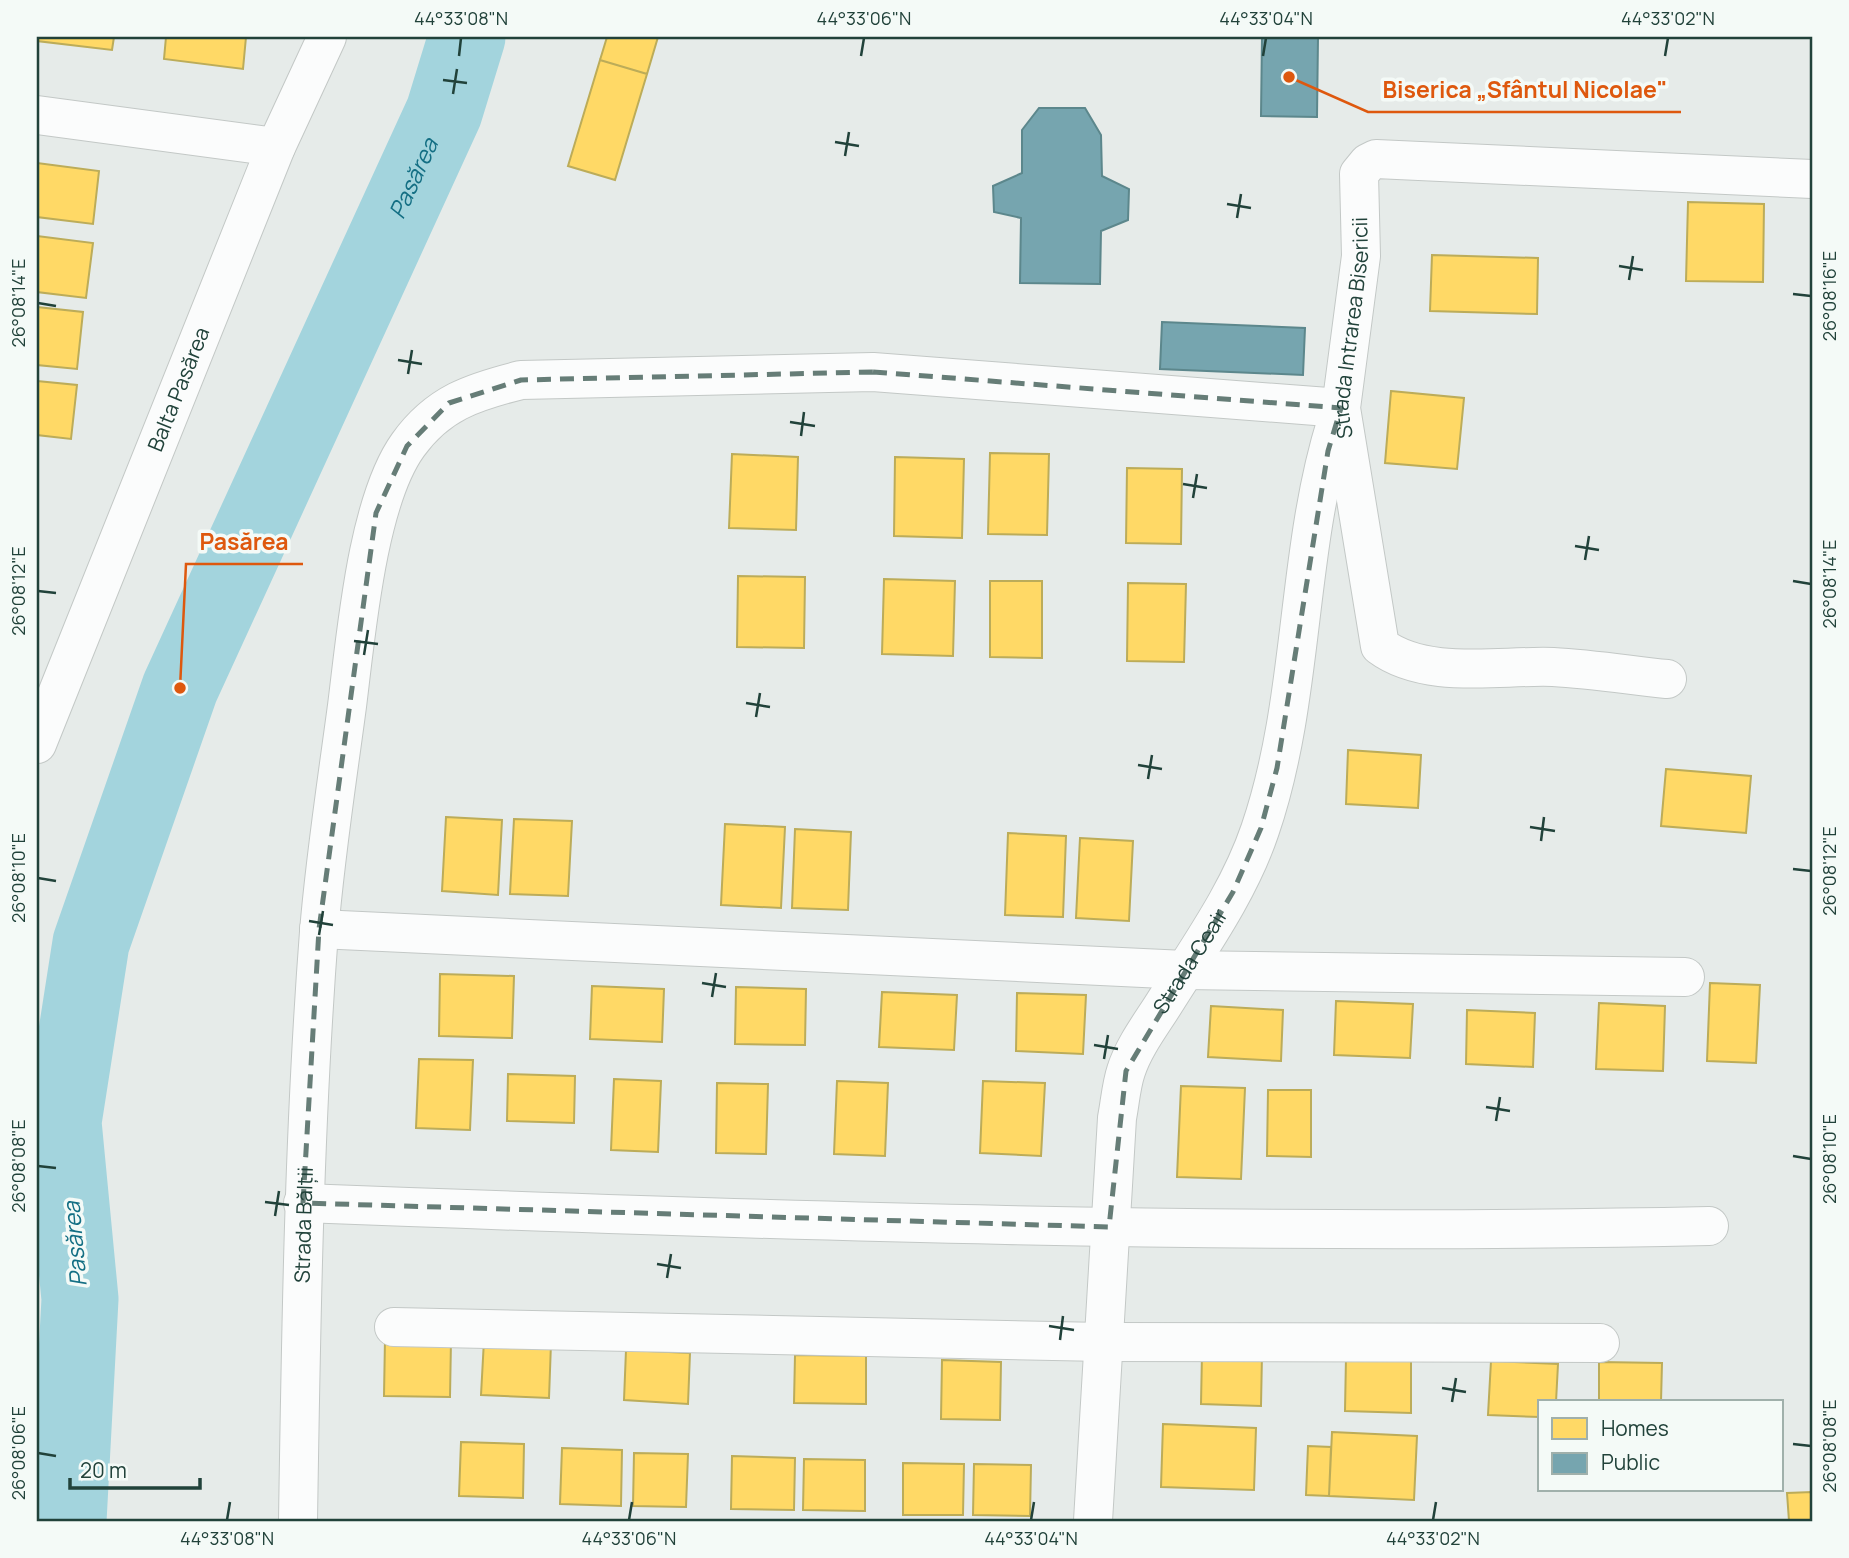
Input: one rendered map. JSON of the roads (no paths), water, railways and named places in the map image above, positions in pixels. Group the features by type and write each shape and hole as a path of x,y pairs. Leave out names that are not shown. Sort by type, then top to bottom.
{"street":[{"name":"Balta Pasărea","path":"37,744 276,147 327,37"},
{"path":"37,115 276,147"},
{"name":"Strada Intrarea Bisericii","path":"1667,679 1554,667 1431,668 1395,657 1380,646 1341,408 1361,256 1359,174 1367,163 1376,159 1812,179"},
{"name":"Strada Bălții","path":"298,1521 303,1203 319,929 351,675 376,513 407,446 449,403 479,390 521,380 873,372 1341,408"},
{"name":"Strada Ceair","path":"1093,1521 1109,1227 1117,1118 1126,1071 1233,892 1261,828 1277,768 1325,463 1341,408"},
{"path":"319,929 1185,970 1685,976"},
{"path":"303,1203 743,1220 1109,1227 1473,1231 1709,1226"},
{"path":"394,1327 1103,1342 1600,1343"}],"waterway":[{"name":"Pasărea","path":"68,1521 80,1299 63,1122 91,943 180,688 444,112 467,37"}],"place":[{"name":"Biserica „Sfântul Nicolae\"","path":"1289,77"},
{"name":"Pasărea","path":"180,688"}]}
